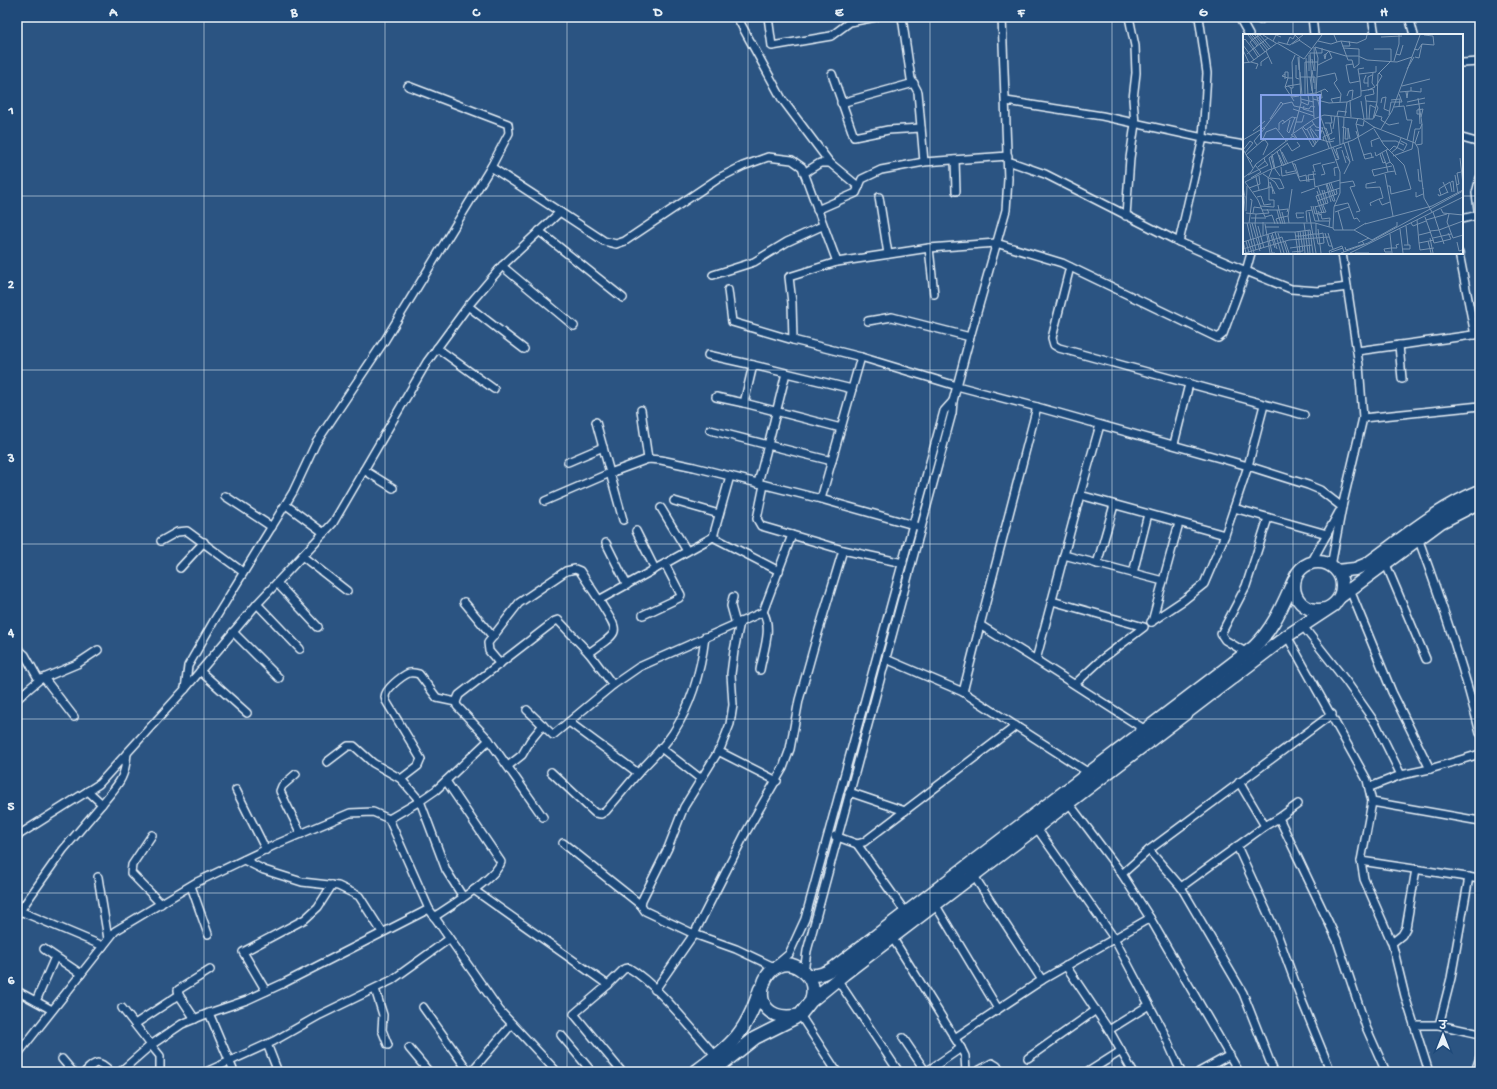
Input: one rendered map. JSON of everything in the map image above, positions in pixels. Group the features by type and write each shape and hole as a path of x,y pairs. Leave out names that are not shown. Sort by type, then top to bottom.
{"main road":[{"path":"695,1072 738,1037 748,1021 762,984 772,969 785,965 793,966 806,974 816,976 826,973 906,913 1036,827 1068,802 1149,733 1247,653 1266,635 1275,621 1294,580 1301,569 1311,563 1318,562 1334,568 1355,569 1367,564 1435,514 1462,498 1480,492"},
{"path":"712,1072 755,1038 800,1015 811,1002 837,979 935,904 970,870 1089,773 1149,733 1341,598 1385,562 1441,522 1480,502"},
{"path":"1334,568 1342,584 1341,598"},
{"path":"1294,580 1295,595 1304,607 1319,611 1341,598"},
{"path":"806,974 812,984 814,992 811,1002"},
{"path":"762,984 763,1000 766,1007 773,1013 782,1017 800,1015"}],"street":[{"path":"737,17 782,99 830,163 859,187"},
{"path":"768,17 772,46 831,36 850,22 876,17"},
{"path":"902,17 911,79 918,92 924,162"},
{"path":"806,974 807,951 952,413 953,401 970,337 1006,210 1008,158 1002,17"},
{"path":"1126,216 1130,158 1135,124 1133,99 1136,73 1134,46 1129,17"},
{"path":"1179,242 1203,138 1207,73 1198,17"},
{"path":"1239,17 1248,34"},
{"path":"1312,17 1314,34"},
{"path":"1372,17 1375,34"},
{"path":"1409,17 1414,34"},
{"path":"1463,63 1480,62"},
{"path":"832,74 854,138 888,130 921,128"},
{"path":"841,103 914,83"},
{"path":"185,689 188,666 243,572 286,505 316,443 385,340 492,167 509,134 508,124 502,120 408,86"},
{"path":"1006,101 1243,145"},
{"path":"1463,138 1480,143"},
{"path":"492,167 604,241 616,244 625,241 719,178 768,157 781,157 792,160 802,167 822,226 838,262"},
{"path":"817,210 856,193 862,179 881,170 924,162 1008,158 1045,174 1179,242 1291,289 1318,291 1347,287"},
{"path":"955,160 956,191"},
{"path":"804,173 820,163 830,163"},
{"path":"1480,178 1476,193 1480,226"},
{"path":"879,197 888,254"},
{"path":"17,836 99,784 185,689 257,604 333,523 427,362 437,348 468,306 502,266 560,212"},
{"path":"1463,219 1478,215"},
{"path":"713,275 754,262 787,242 822,226"},
{"path":"539,231 623,298"},
{"path":"793,340 792,303 788,277 838,262 929,248 996,243 1070,267 1218,338 1223,334 1251,254"},
{"path":"929,248 934,294"},
{"path":"1334,568 1342,507 1363,418 1358,351 1342,254"},
{"path":"1358,351 1478,334 1459,254"},
{"path":"502,266 574,326"},
{"path":"1070,267 1052,338 1054,345 1059,348 1304,415"},
{"path":"728,290 732,322 793,340 861,357 957,386 1174,444 1248,466 1320,490 1342,507"},
{"path":"468,306 524,349"},
{"path":"868,321 892,317 970,337"},
{"path":"1399,345 1402,379"},
{"path":"437,348 494,390"},
{"path":"708,355 852,389"},
{"path":"821,499 861,357"},
{"path":"744,403 753,365"},
{"path":"786,373 768,445 761,484 757,518 758,523 761,526 843,550 903,563"},
{"path":"1174,444 1189,384"},
{"path":"716,397 841,428"},
{"path":"563,843 641,905 644,911 694,934 736,950 772,969 789,954 805,919 944,411 953,401"},
{"path":"1075,684 1102,659 1204,584 1225,535 1248,466 1264,405"},
{"path":"1363,418 1480,406"},
{"path":"963,692 1038,407"},
{"path":"641,410 648,459"},
{"path":"596,422 623,520"},
{"path":"1036,660 1100,425"},
{"path":"710,430 832,461"},
{"path":"568,462 603,447"},
{"path":"545,501 610,473 648,459 681,464 730,476 821,499 921,527"},
{"path":"364,470 393,488"},
{"path":"599,600 713,537 730,476"},
{"path":"1080,495 1225,535"},
{"path":"225,496 272,527"},
{"path":"674,501 719,514"},
{"path":"286,505 324,533"},
{"path":"1097,564 1114,505"},
{"path":"1311,563 1342,507"},
{"path":"661,508 687,551"},
{"path":"1234,508 1327,534"},
{"path":"1133,573 1148,514"},
{"path":"1247,653 1225,640 1221,634 1246,586 1268,518"},
{"path":"1152,622 1180,523"},
{"path":"161,541 182,530 192,533 243,572"},
{"path":"636,531 656,569"},
{"path":"527,710 553,735 613,685 648,662 763,612 792,535"},
{"path":"713,537 779,571"},
{"path":"1418,538 1451,630 1469,686 1480,733"},
{"path":"180,568 204,542"},
{"path":"606,543 627,585"},
{"path":"655,990 694,934 745,834 777,781 790,749 801,693 843,550"},
{"path":"1064,555 1163,581"},
{"path":"302,556 346,591"},
{"path":"1385,562 1426,659"},
{"path":"643,615 679,598 681,595 665,564"},
{"path":"500,664 487,646 519,603 566,571 575,569 580,572 599,600 614,625 615,630 613,635 589,652"},
{"path":"276,583 318,627"},
{"path":"641,905 642,900 668,848 684,807 718,752 730,724 733,705 731,674 738,623 731,606 732,597"},
{"path":"1341,598 1392,692 1430,769"},
{"path":"1052,601 1144,627"},
{"path":"464,602 493,637"},
{"path":"257,604 300,649"},
{"path":"760,670 768,628 767,619 763,612"},
{"path":"543,817 489,740 457,706 456,702 459,695 554,621 558,620 589,652 613,685"},
{"path":"980,625 1075,684 1149,733"},
{"path":"1302,625 1346,681 1376,724 1401,775"},
{"path":"233,632 279,678"},
{"path":"551,772 595,813 601,814 606,811 673,733 688,702 702,664 705,636"},
{"path":"1287,636 1332,714 1370,787 1372,802 1361,861 1364,879 1392,943 1414,1025 1429,1072"},
{"path":"17,648 25,655 41,679 74,716"},
{"path":"17,699 41,679 77,664 98,650"},
{"path":"886,659 963,692 1089,773"},
{"path":"200,671 247,713"},
{"path":"401,779 418,766 422,759 386,701 386,691 408,674 415,673 419,674 437,698 456,702"},
{"path":"1122,874 1149,850 1238,782 1332,714"},
{"path":"569,722 638,773"},
{"path":"508,766 522,755 530,741 543,725"},
{"path":"857,844 864,842 1016,726"},
{"path":"389,819 436,790 489,740"},
{"path":"327,762 348,746 354,746 373,763 401,779 420,801 446,870 463,897"},
{"path":"661,748 701,779"},
{"path":"718,752 777,781"},
{"path":"103,946 19,913 63,850 122,779 126,768 127,753"},
{"path":"1370,787 1401,775 1430,769 1480,754"},
{"path":"296,774 282,786 280,791 301,834"},
{"path":"434,917 474,890 499,868 501,862 446,781"},
{"path":"1238,782 1265,826"},
{"path":"236,790 266,850"},
{"path":"88,791 102,804"},
{"path":"849,792 905,811"},
{"path":"1068,802 1122,874 1150,918 1230,1055 1238,1072"},
{"path":"1372,802 1480,821"},
{"path":"1181,888 1237,846 1265,826 1280,818 1298,804"},
{"path":"17,1055 115,931 191,886 244,860 350,814 374,812 389,819 429,909 500,1012 557,1072"},
{"path":"1280,818 1337,940 1366,1027 1386,1072"},
{"path":"1036,827 1114,938 1182,1072"},
{"path":"829,834 857,844 906,913"},
{"path":"152,835 132,865 131,873 161,904"},
{"path":"1237,846 1278,936 1302,1001 1331,1072"},
{"path":"1149,850 1181,888 1243,993 1274,1072"},
{"path":"244,860 264,870 302,882 338,886 359,896 382,932"},
{"path":"1361,861 1480,879"},
{"path":"1392,943 1402,935 1406,928 1416,869"},
{"path":"970,870 1042,980"},
{"path":"98,877 108,939"},
{"path":"1440,1025 1451,978 1469,877"},
{"path":"266,991 243,952 305,919 318,907 332,885"},
{"path":"191,886 208,934"},
{"path":"474,890 608,985"},
{"path":"935,904 998,1010"},
{"path":"120,1072 151,1045 175,1028 209,1012 266,991 429,909"},
{"path":"955,1038 1042,980 1150,918"},
{"path":"892,937 961,1048 965,1056 966,1072"},
{"path":"206,1072 267,1044 320,1015 392,980 449,939"},
{"path":"44,949 81,974"},
{"path":"36,1001 55,957"},
{"path":"1066,966 1109,1030 1133,1072"},
{"path":"622,1072 574,1014 624,969 629,968 655,990 716,1056"},
{"path":"195,1019 179,995 178,990 180,987 210,970"},
{"path":"837,979 899,1072"},
{"path":"375,989 383,1015 382,1030 388,1045"},
{"path":"17,991 52,1010"},
{"path":"135,1024 179,995"},
{"path":"1109,1030 1149,1005"},
{"path":"122,1008 160,1056 160,1072"},
{"path":"423,1008 470,1072 512,1024"},
{"path":"1028,1058 1096,1010"},
{"path":"209,1012 234,1072"},
{"path":"800,1015 837,1072"},
{"path":"1414,1025 1440,1025 1480,1034"},
{"path":"561,1035 592,1072"},
{"path":"903,1038 926,1072 961,1048"},
{"path":"267,1044 278,1072"},
{"path":"409,1048 429,1072"},
{"path":"1088,1072 1121,1051"},
{"path":"1199,1072 1230,1055"},
{"path":"1475,1072 1480,1056"},
{"path":"62,1059 73,1072"},
{"path":"85,1072 93,1063 98,1062 103,1064 111,1072"},
{"path":"976,1072 992,1063 997,1066 1001,1072"}]}
